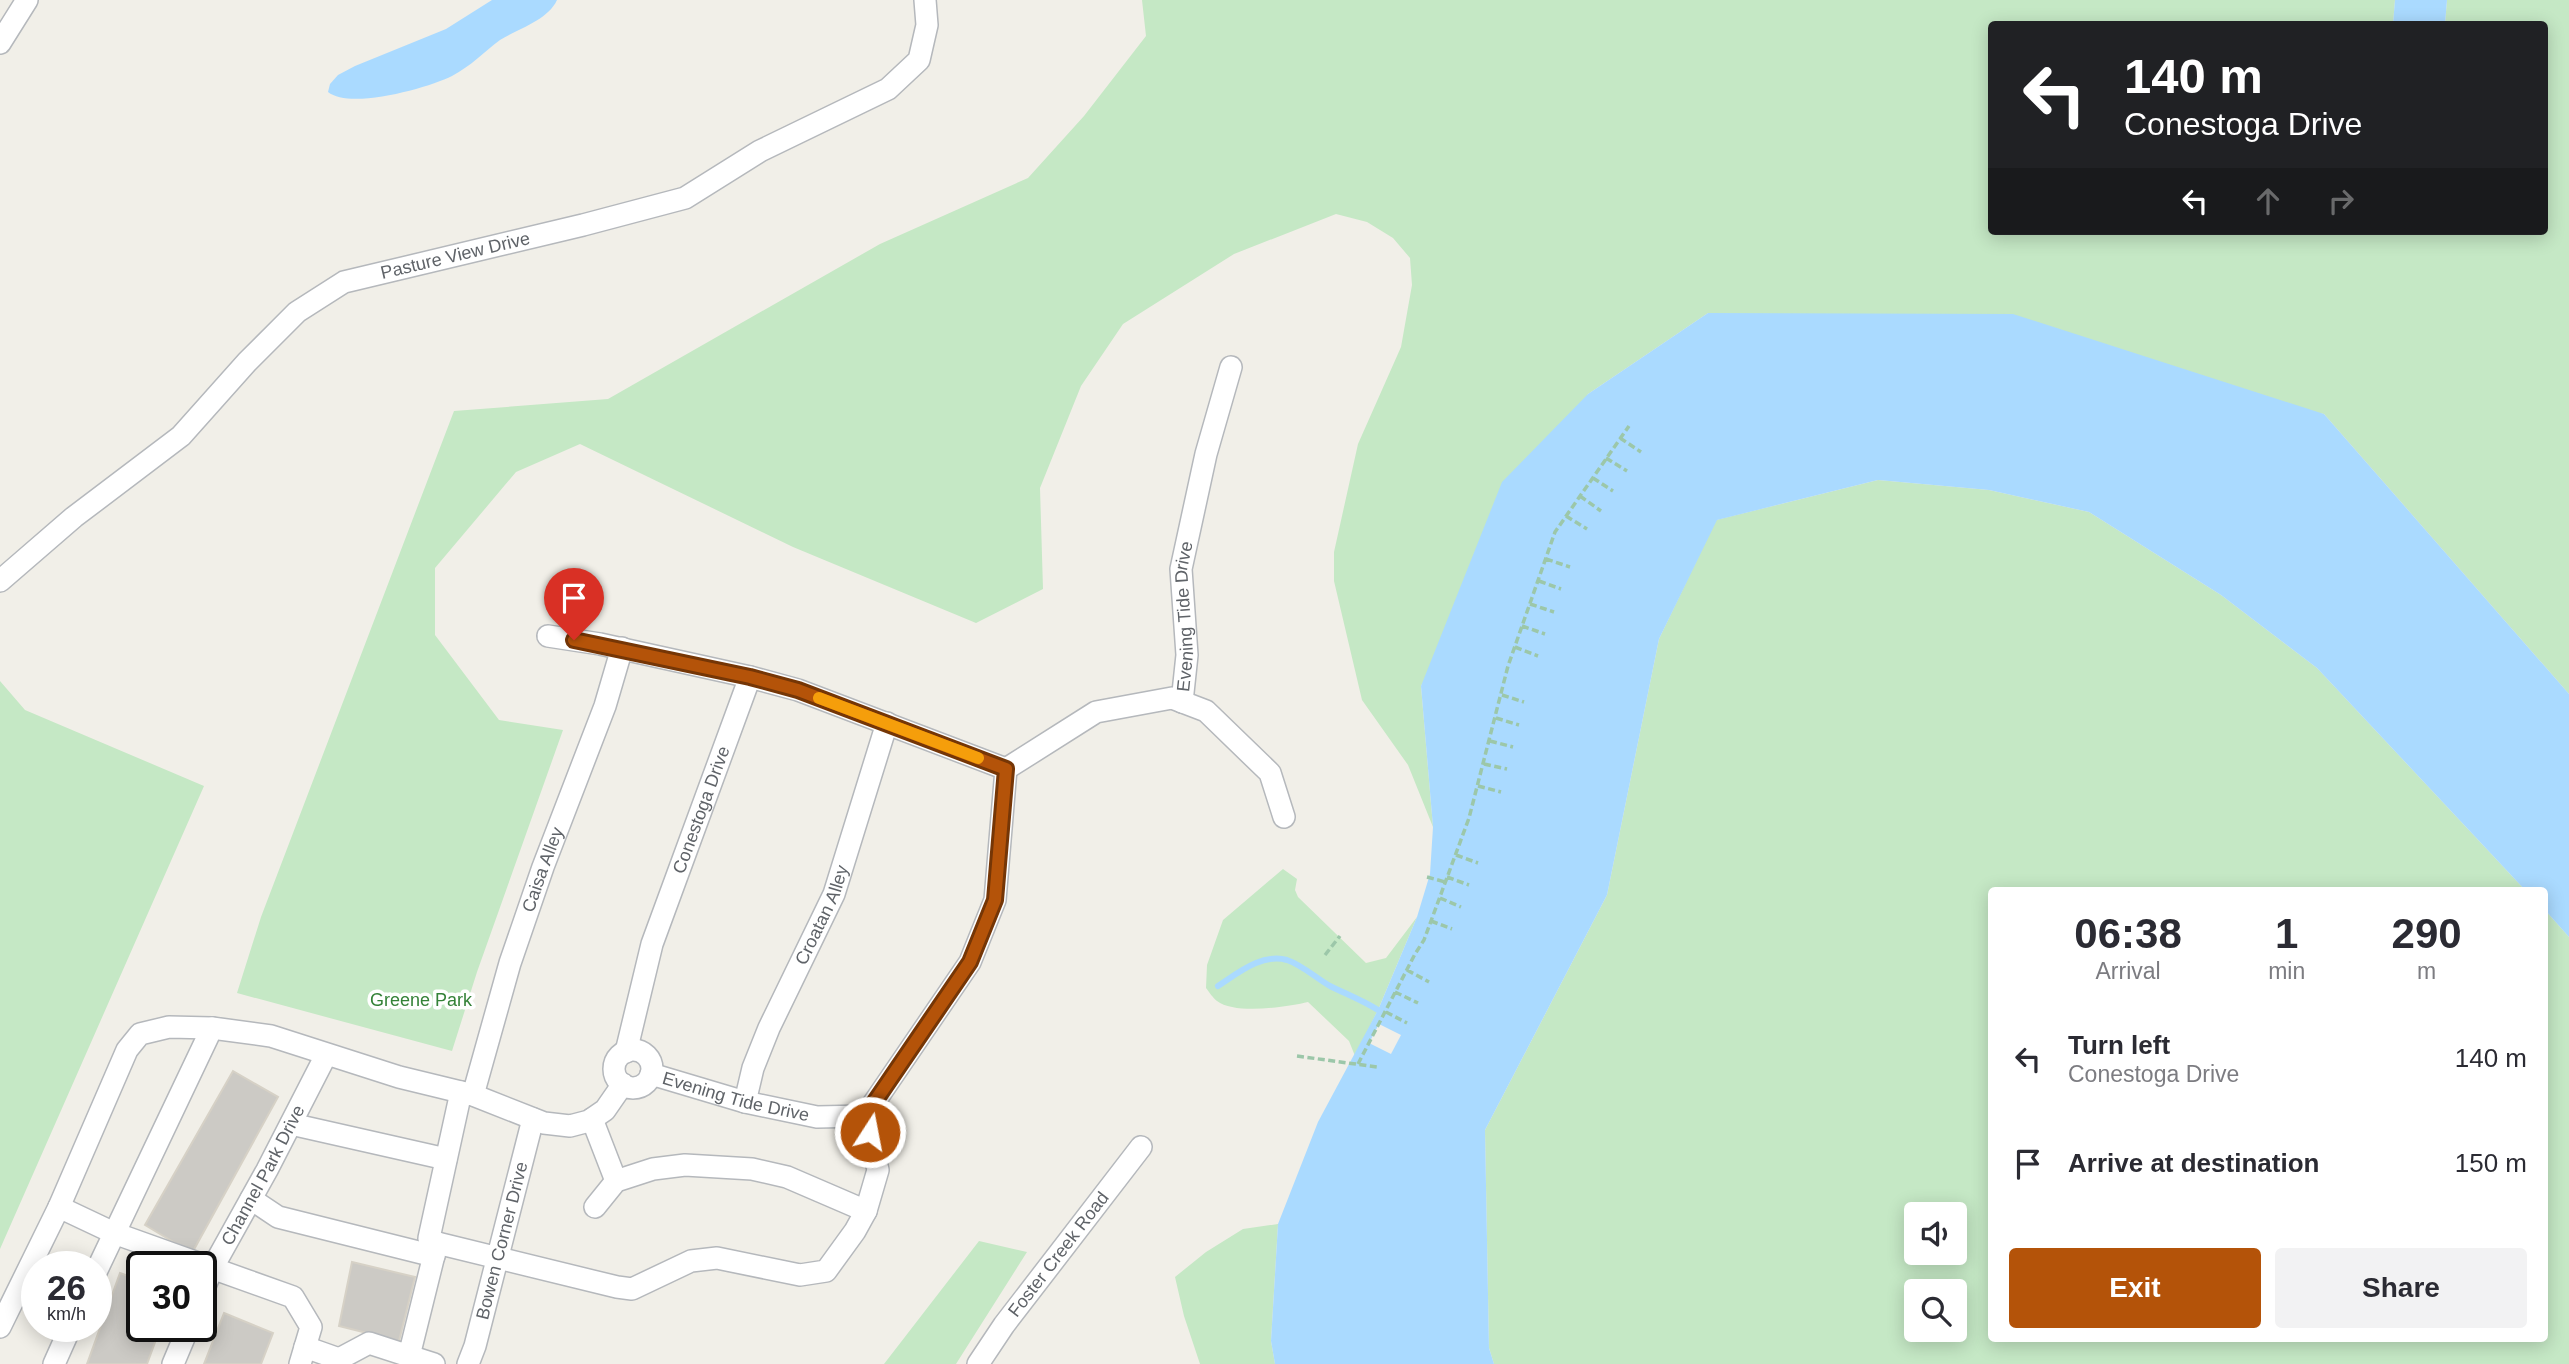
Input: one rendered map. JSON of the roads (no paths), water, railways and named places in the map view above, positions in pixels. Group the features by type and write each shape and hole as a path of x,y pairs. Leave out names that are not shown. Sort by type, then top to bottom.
{"street":[{"path":"0,43 27,0"},
{"name":"Pasture View Drive","path":"0,580 74,517 181,436 247,362 297,312 344,282 685,198 760,151 888,89 919,60 927,25 925,0"},
{"name":"Evening Tide Drive","path":"1006,769 1096,712 1172,698 1182,702 1187,655 1181,569 1206,454 1231,367"},
{"path":"251,1199 278,1216 436,1250 498,1258 632,1289 691,1261 717,1258 800,1275 826,1271 866,1211 878,1170 865,1116 970,962 995,900 1006,769 798,690 622,648 548,636"},
{"name":"Caisa Alley","path":"436,1250 429,1238 446,1159 510,963 606,706 622,648"},
{"name":"Conestoga Drive","path":"626,1052 652,944 750,677"},
{"path":"1182,702 1206,711 1270,773 1284,817"},
{"name":"Croatan Alley","path":"745,1102 753,1068 768,1028 834,894 887,723"},
{"path":"0,1327 59,1207 127,1051 140,1034 169,1027 212,1028 271,1037 399,1077 467,1094 544,1123 570,1126 592,1119 605,1110 623,1084"},
{"path":"106,1251 212,1028"},
{"path":"632,1050 644,1053 651,1063 651,1074 644,1084 632,1088 617,1078 617,1059 632,1050"},
{"name":"Channel Park Drive","path":"217,1260 326,1055"},
{"name":"Evening Tide Drive","path":"651,1074 745,1102 817,1116 865,1116"},
{"name":"Bowen Corner Drive","path":"468,1364 475,1346 533,1119"},
{"path":"592,1119 616,1181"},
{"path":"290,1124 446,1159"},
{"name":"Foster Creek Road","path":"978,1364 1004,1325 1141,1147"},
{"path":"596,1207 616,1181 653,1169 685,1165 752,1169 787,1177 866,1211"},
{"path":"59,1207 114,1233 166,1251"},
{"path":"409,1356 436,1250"},
{"path":"217,1268 293,1297 311,1326 302,1355 339,1359 369,1343 434,1364"},
{"path":"54,1364 64,1342"},
{"path":"173,1364 182,1342"}],"water":[{"path":"492,0 557,0 540,19 500,40 465,68 441,81 371,98 353,99 328,92 330,84 338,75 446,29"},
{"path":"2395,0 2447,0 2445,21 2393,21"},
{"path":"1708,313 2013,314 2324,414 2569,694 2569,937 2548,913 2548,887 2522,887 2317,668 2221,595 2089,512 1989,490 1878,480 1717,520 1659,639 1607,895 1485,1130 1489,1348 1494,1364 1275,1364 1271,1341 1278,1224 1318,1122 1378,1010 1417,917 1430,874 1433,827 1421,686 1502,482 1588,394"}],"waterway":[{"path":"1218,986 1259,962 1268,959 1287,960 1378,1010"}],"park label":[{"name":"Greene Park","path":"421,1000"}]}
